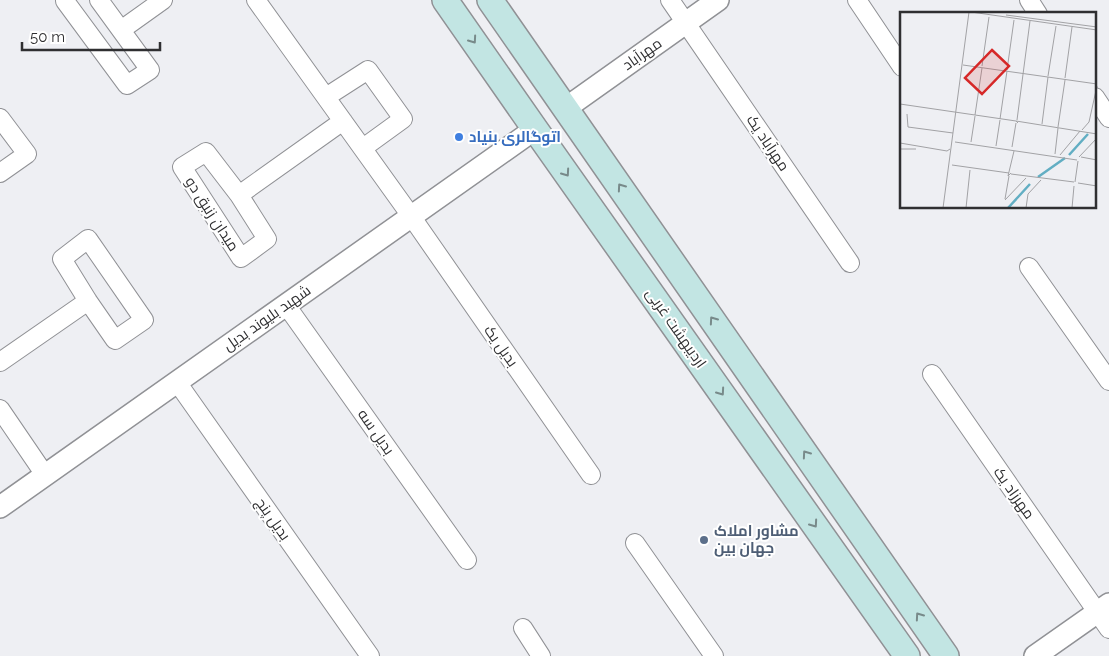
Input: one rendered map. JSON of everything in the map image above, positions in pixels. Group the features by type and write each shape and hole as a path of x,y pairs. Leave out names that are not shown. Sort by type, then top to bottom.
{"main road":[{"name":"اردیبهشت غربی","path":"445,0 907,656"},
{"path":"490,0 946,656"},
{"path":"744,425 771,404"}],"street":[{"path":"66,0 127,85 150,70 99,0"},
{"path":"121,30 162,0"},
{"name":"بدیل یک","path":"256,0 411,216 591,475"},
{"name":"مهرآباد یک","path":"670,0 850,263"},
{"name":"مهرآباد","path":"566,108 718,0"},
{"path":"857,0 900,64"},
{"path":"1029,0 1037,12"},
{"path":"326,97 368,70 403,119 363,148"},
{"path":"1096,98 1109,118"},
{"path":"0,118 27,154 0,173"},
{"path":"239,195 343,122"},
{"name":"شهید بلیوند بدیل","path":"0,507 535,129"},
{"name":"میدان زنبق دو","path":"206,152 239,195 267,239 242,258 182,167 206,152"},
{"path":"88,239 144,320 115,340 88,301 62,260 88,239"},
{"path":"1029,267 1109,381"},
{"path":"0,362 88,301"},
{"name":"بدیل سه","path":"286,305 467,560"},
{"name":"مهرزاد یک","path":"932,374 1105,615"},
{"name":"بدیل پنج","path":"177,382 370,656"},
{"path":"0,409 45,475"},
{"path":"635,543 714,656"},
{"path":"1035,656 1105,615"},
{"path":"523,628 541,656"}],"place":[{"name":"اتوگالری بنیاد","path":"459,137"},
{"name":"مشاور املاک جهان بین","path":"704,540"}]}
